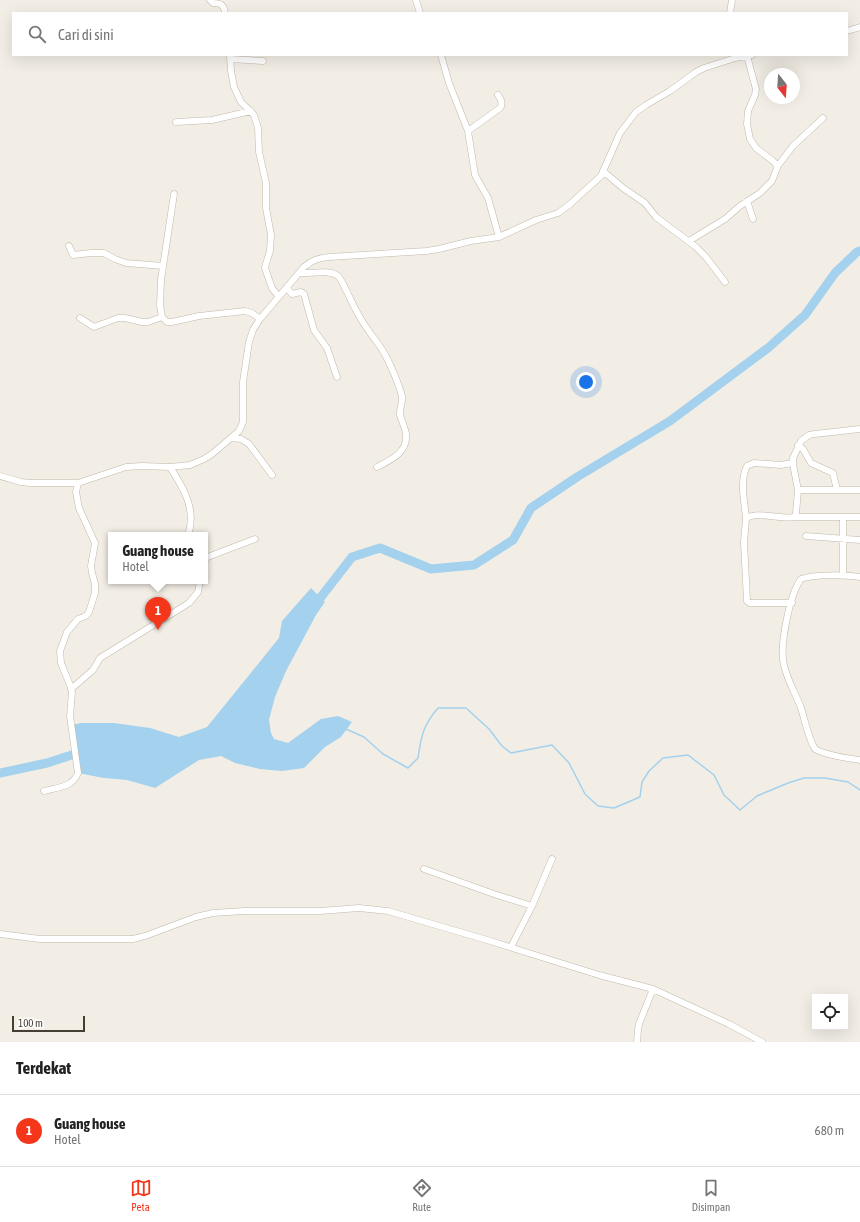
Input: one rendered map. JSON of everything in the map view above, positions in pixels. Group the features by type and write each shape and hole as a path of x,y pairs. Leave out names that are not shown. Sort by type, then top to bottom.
{"street":[{"path":"210,0 213,3 222,4 225,12"},
{"path":"416,0 420,12"},
{"path":"730,12 732,0"},
{"path":"848,31 860,27"},
{"path":"441,56 449,83 468,131 475,175 488,198 499,237"},
{"path":"750,56 756,89 748,111 747,124 750,139 756,148 773,161 778,167"},
{"path":"263,61 230,57 234,87 241,102 256,118 259,152 266,183 266,208 271,235 270,251 266,271 272,288 279,297"},
{"path":"0,476 30,483 78,483 126,467 185,466 198,462 212,454 231,438 238,431 243,422 243,382 249,342 253,330 260,319 309,262 321,258 426,251 499,237 536,220 563,210 601,176 620,133 636,112 670,91 696,72 735,57"},
{"path":"468,131 502,106 498,95"},
{"path":"176,122 212,120 251,111"},
{"path":"689,241 725,219 769,185 778,167 800,139 823,118"},
{"path":"603,171 645,203 656,217 689,241 706,257 725,282"},
{"path":"174,194 161,280 160,306 162,317 167,322 172,322 199,316 240,311 250,312 260,319"},
{"path":"747,201 753,219"},
{"path":"69,246 73,255 104,253 114,259 126,263 163,266"},
{"path":"299,274 324,272 338,276 341,279 364,326 380,346 402,396 400,412 406,438 401,452 395,458 377,467"},
{"path":"287,288 292,294 301,292 304,294 312,324 317,335 327,348 337,377"},
{"path":"80,318 94,327 118,318 148,322 162,317"},
{"path":"795,517 797,510 798,490 792,462 798,445 809,435 860,429"},
{"path":"231,438 241,439 249,444 272,475"},
{"path":"798,445 803,449 811,463 834,473 837,490"},
{"path":"792,462 781,465 754,464 747,466 743,488 746,519 744,542 748,601 750,603 792,603"},
{"path":"170,467 183,487 187,497 191,518 189,532"},
{"path":"44,791 71,783 76,778 78,772 70,710 72,697 71,689 61,662 60,651 67,632 78,619 86,616 89,612 95,593 91,566 95,543 79,508 76,492 78,483"},
{"path":"798,490 860,490"},
{"path":"746,519 747,517 753,515 779,517 860,517"},
{"path":"843,517 843,575"},
{"path":"806,536 860,540"},
{"path":"208,557 255,539"},
{"path":"860,577 843,575 803,578 800,581 792,603 784,635 782,654 784,666 815,749 860,760"},
{"path":"71,689 88,676 101,658 189,603 198,592 199,584"},
{"path":"511,947 532,906 552,859"},
{"path":"424,869 532,906"},
{"path":"0,934 40,939 133,939 196,917 213,914 244,911 305,911 359,908 394,912 599,975 652,989 716,1018 762,1042"},
{"path":"637,1042 639,1024 652,989"}],"water":[{"path":"311,588 325,602 316,615 286,671 275,697 269,720 271,733 274,739 288,743 321,719 338,716 352,722 341,737 325,747 304,768 282,771 260,769 235,763 221,756 199,760 155,788 127,780 104,778 78,773 72,725 81,723 114,723 150,728 179,737 207,727 279,638 282,621"}],"waterway":[{"path":"314,606 352,557 380,548 431,569 474,565 513,540 531,508 577,477 670,421 768,348 805,315 835,273 857,252 860,251"},
{"path":"346,729 364,737 383,754 408,768 418,758 420,744 426,726 438,708 466,708 489,729 502,746 511,753 552,745 569,763 585,794 598,806 614,808 640,797 642,782 649,771 663,758 688,755 714,775 724,795 740,810 757,796 804,778 825,778 848,782 860,790"},
{"path":"0,773 47,763 84,751"}],"place":[{"name":"Guang house","path":"158,630"}]}
